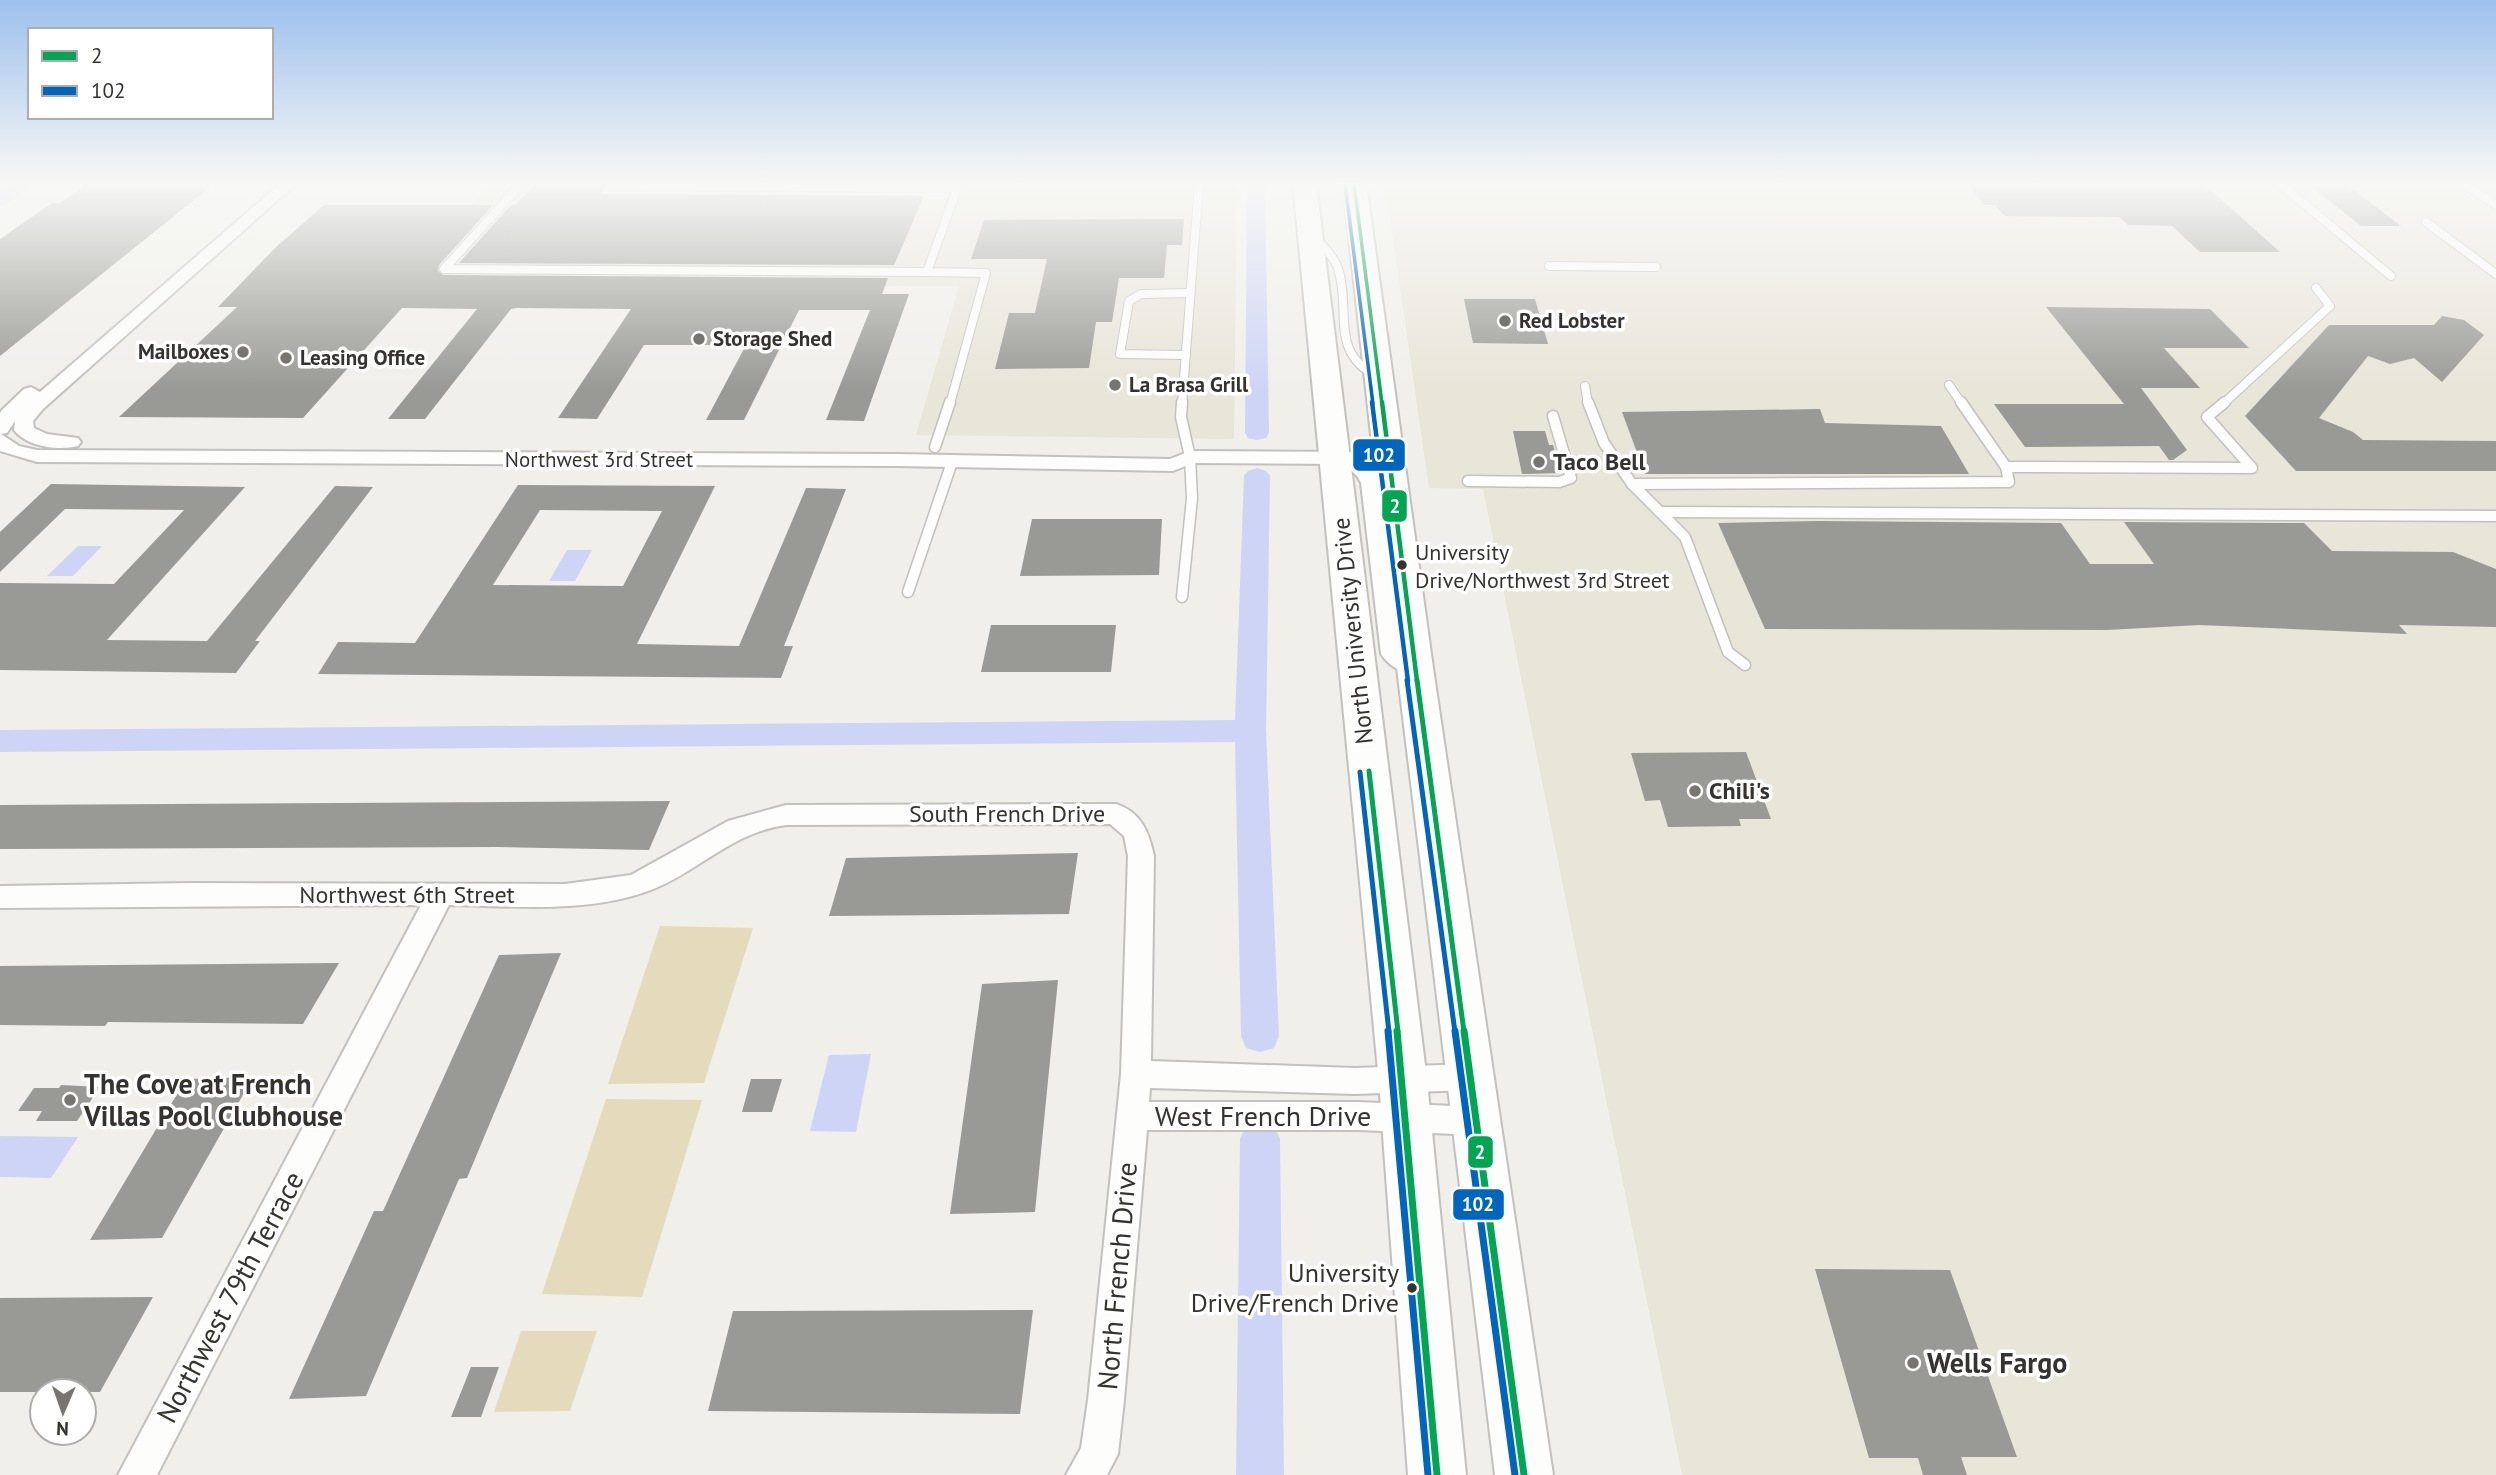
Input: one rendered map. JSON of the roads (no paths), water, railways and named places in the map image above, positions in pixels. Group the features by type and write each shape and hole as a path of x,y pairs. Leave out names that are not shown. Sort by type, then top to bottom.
{"main road":[{"name":"North University Drive","path":"1312,252 1405,1099 1437,1475"},
{"path":"1362,252 1415,668 1524,1475"}],"street":[{"path":"0,429 9,414 107,320 189,252"},
{"name":"Northwest 3rd Street","path":"211,252 36,405 24,420 24,429 29,434 52,442 1125,448 1190,457 1334,456"},
{"name":"Northwest 3rd Street","path":"4,444 37,456 1173,465 1190,457"},
{"name":"North University Drive","path":"1334,456 1349,458 1366,472 1371,483 1393,654 1415,668"},
{"name":"Northwest 6th Street","path":"0,897 190,894 565,895 605,892 640,883 660,874 718,837 749,823 768,816 796,814"},
{"name":"South French Drive","path":"796,814 1116,814 1136,832 1141,856 1136,1074"},
{"name":"Northwest 79th Terrace","path":"137,1475 440,896"},
{"name":"West French Drive","path":"1136,1074 1405,1099 1474,1099"},
{"name":"North French Drive","path":"1085,1475 1099,1454 1106,1400 1136,1074"},
{"name":"West French Drive","path":"1132,1116 1405,1099 1474,1099"}],"lane":[{"path":"460,252 444,269 986,273 947,414 935,447"},
{"path":"927,272 934,252"},
{"path":"1182,597 1192,498 1190,457 1181,417 1194,252"},
{"path":"1327,252 1337,266 1348,354 1356,366 1377,377"},
{"path":"2362,252 2391,276"},
{"path":"2466,252 2496,274"},
{"path":"1549,266 1656,267"},
{"path":"2006,467 2252,468 2207,417 2228,400 2293,335 2330,306 2316,288"},
{"path":"1186,355 1120,354 1129,301 1141,294 1191,293"},
{"path":"1632,484 2004,483 2010,480 2006,467 1949,385"},
{"path":"1585,386 1588,404 1604,443 1632,484 1685,537 1728,652 1745,664"},
{"path":"1468,481 1559,481 1571,478 1553,416"},
{"path":"908,592 952,462"},
{"path":"1661,512 2496,516"}],"water":[{"path":"78,546 102,546 73,576 47,576"},
{"path":"567,550 592,550 575,581 549,581"},
{"path":"871,1054 856,1132 810,1131 829,1055"},
{"path":"0,1136 78,1137 51,1178 0,1177"}],"waterway":[{"path":"1256,252 1257,433"},
{"path":"1250,731 1257,476"},
{"path":"0,741 1250,731"},
{"path":"1250,731 1260,1036"},
{"path":"1260,1139 1260,1475"}],"place":[{"name":"Red Lobster","path":"1505,321"},
{"name":"Storage Shed","path":"699,339"},
{"name":"Mailboxes","path":"243,352"},
{"name":"Leasing Office","path":"286,358"},
{"name":"La Brasa Grill","path":"1115,385"},
{"name":"Taco Bell","path":"1539,462"},
{"name":"University Drive/Northwest 3rd Street","path":"1402,565"},
{"name":"Chili's","path":"1695,791"},
{"name":"The Cove at French Villas Pool Clubhouse","path":"70,1100"},
{"name":"University Drive/French Drive","path":"1412,1288"},
{"name":"Wells Fargo","path":"1913,1363"}]}
